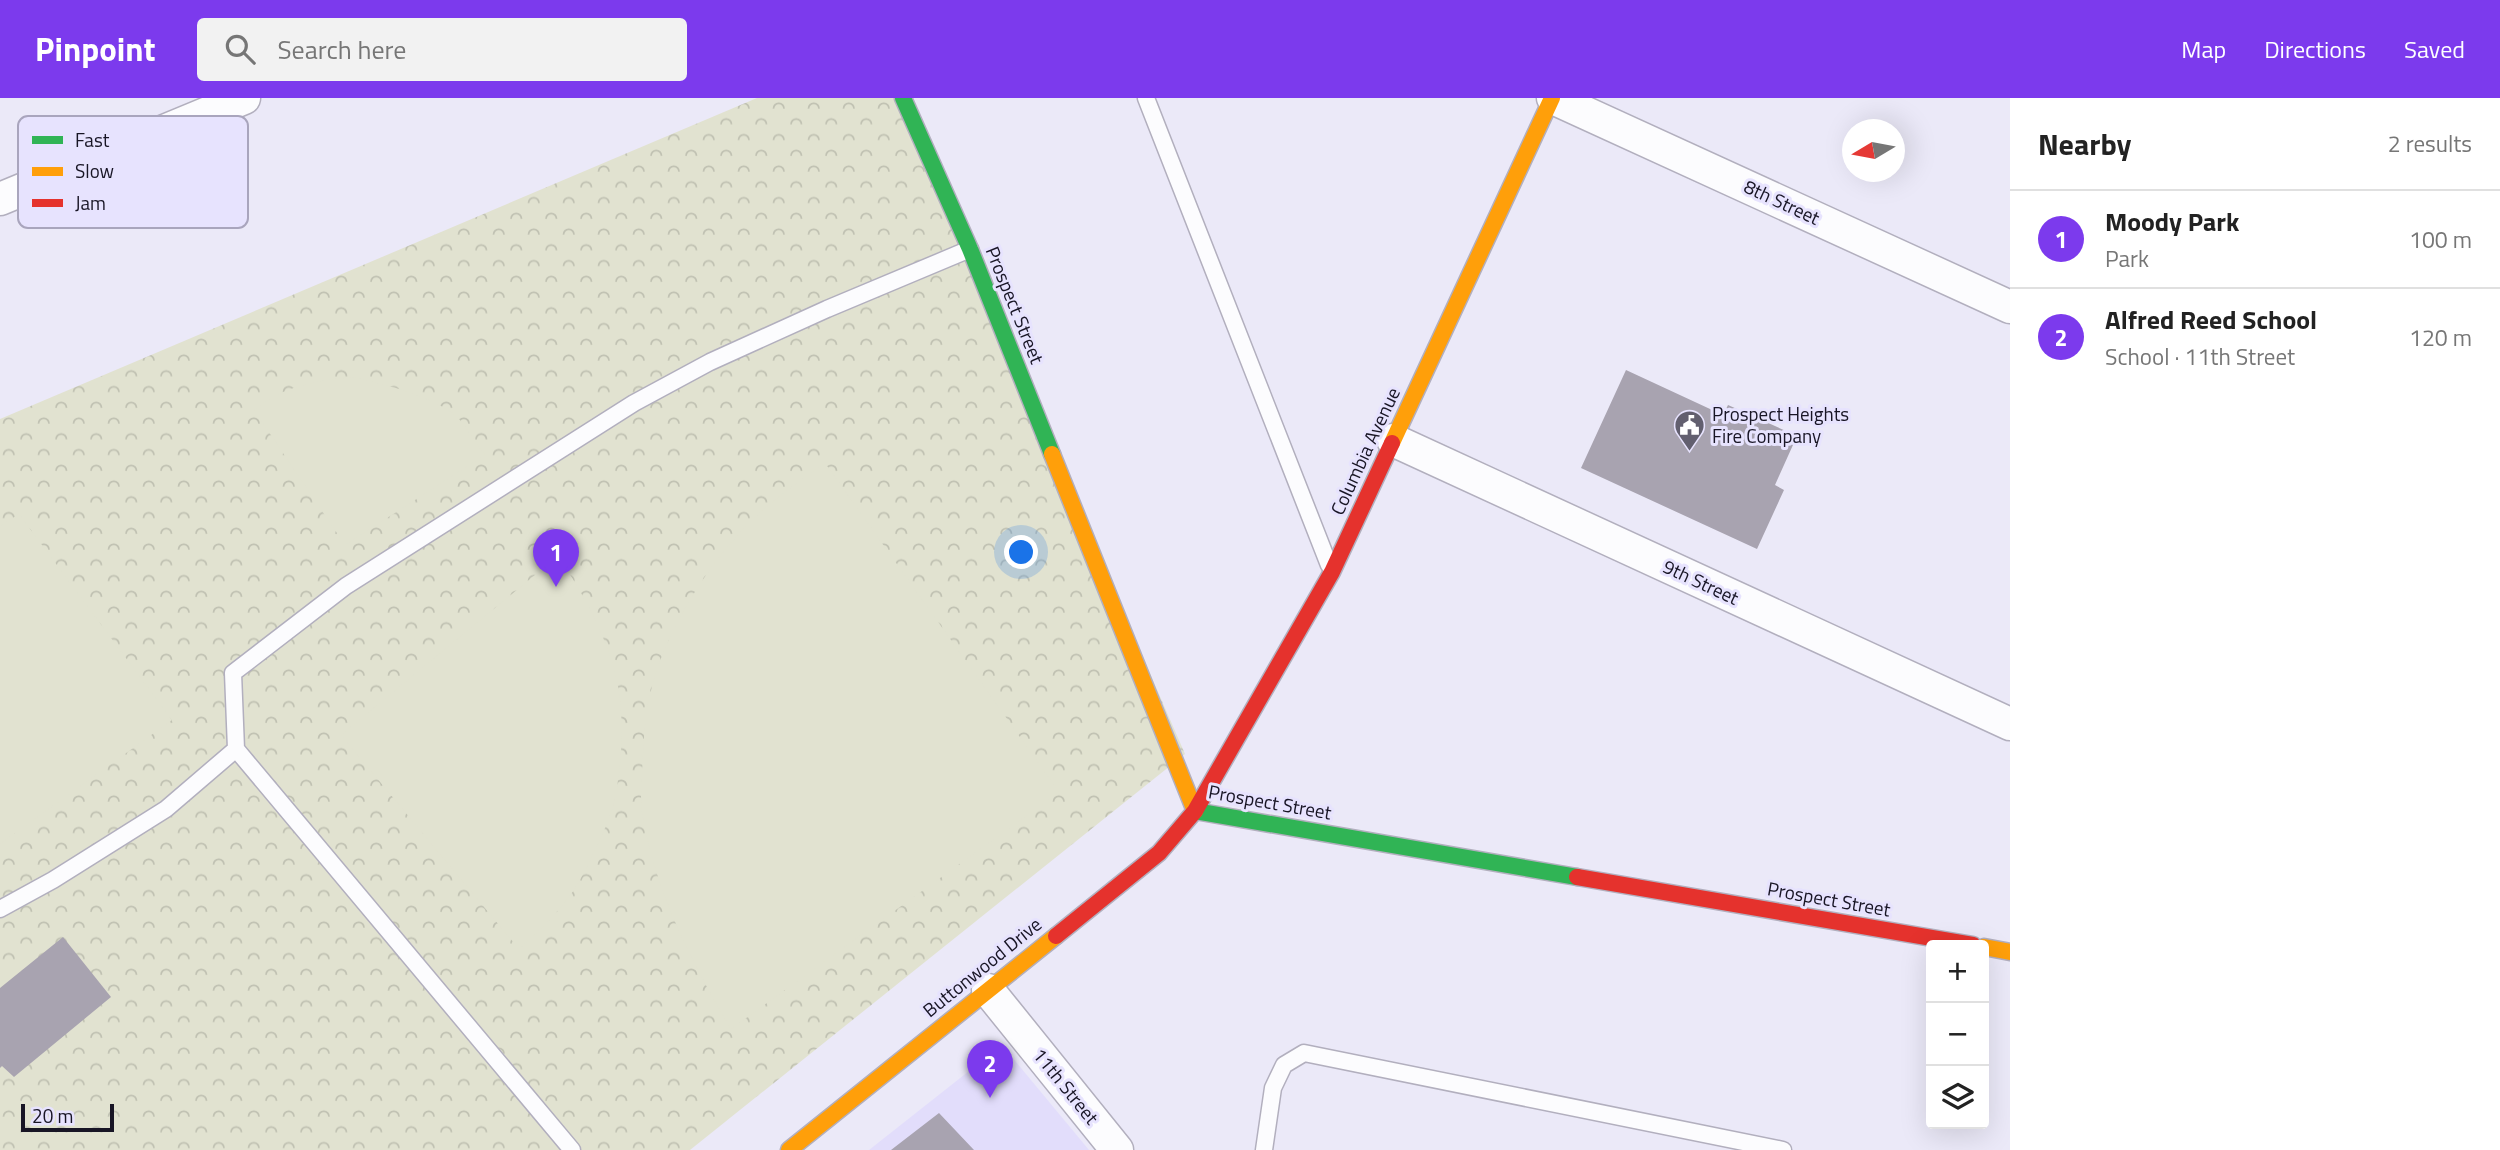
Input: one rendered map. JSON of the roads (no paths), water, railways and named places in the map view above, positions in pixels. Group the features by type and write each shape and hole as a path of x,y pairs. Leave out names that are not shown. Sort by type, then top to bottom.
{"street":[{"path":"201,116 244,98"},
{"name":"Prospect Street","path":"903,98 970,249 1195,811 1944,940"},
{"name":"Columbia Avenue","path":"1195,811 1332,572 1553,98"},
{"name":"8th Street","path":"1553,98 2010,307"},
{"path":"0,199 18,192"},
{"name":"9th Street","path":"1393,440 2010,724"},
{"name":"Buttonwood Drive","path":"789,1150 1158,853 1195,811"},
{"path":"1989,948 2010,952"},
{"name":"11th Street","path":"988,990 1107,1146"}],"lane":[{"path":"1146,98 1332,572"},
{"path":"572,1150 236,749 233,673 346,586 622,410 710,362 970,249"},
{"path":"0,909 53,880 166,809 236,749"},
{"path":"1264,1150 1273,1088 1284,1065 1304,1053 1783,1150"}],"place":[{"name":"Prospect Heights Fire Company","path":"1689,452"},
{"name":"Moody Park","path":"556,587"},
{"name":"Alfred Reed School","path":"990,1098"}]}
